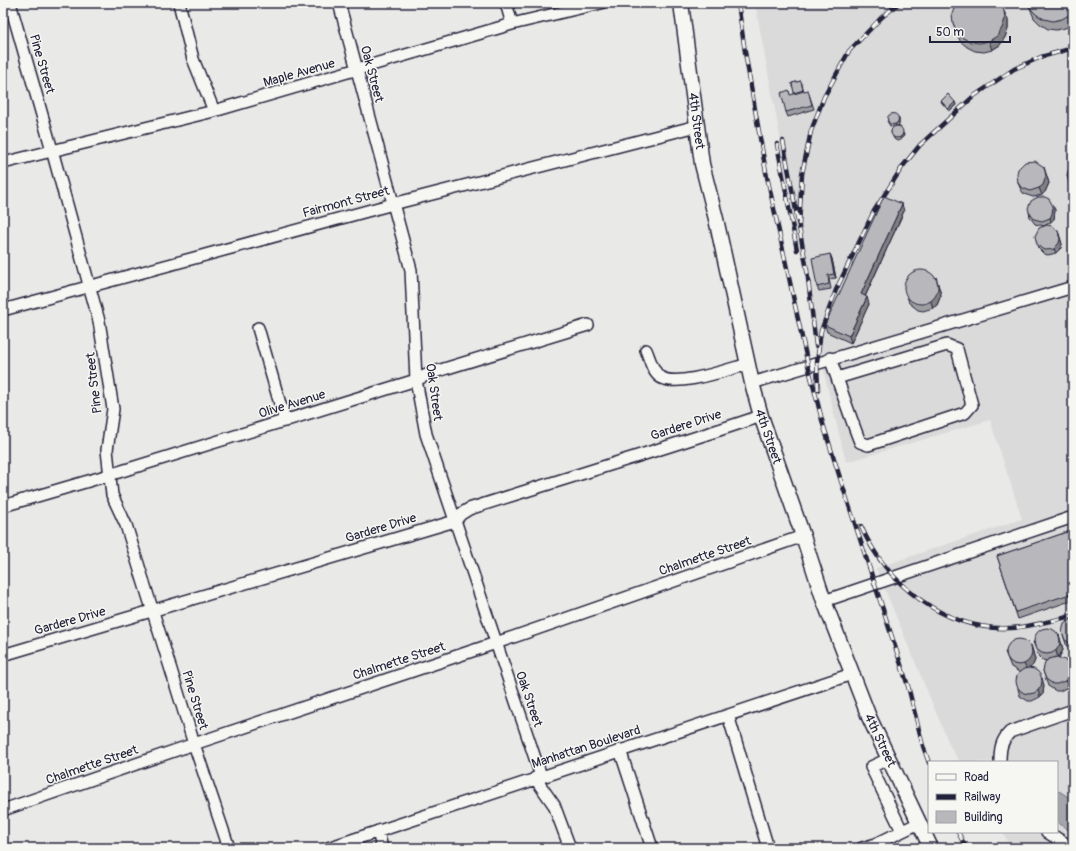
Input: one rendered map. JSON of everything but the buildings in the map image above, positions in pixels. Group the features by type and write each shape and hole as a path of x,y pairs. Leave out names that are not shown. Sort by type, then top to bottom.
{"main road":[{"name":"4th Street","path":"681,3 702,164 716,219 752,383 761,416 824,601 852,674 888,759 931,848"}],"street":[{"name":"Pine Street","path":"10,3 100,321 113,409 107,450 112,495 126,525 194,744 229,848"},
{"path":"179,3 193,60 214,111"},
{"name":"Oak Street","path":"339,3 411,270 416,380 426,434 496,643 538,777 554,805 570,848"},
{"path":"506,3 512,24"},
{"name":"Maple Avenue","path":"3,163 214,111 580,5 601,3"},
{"name":"Fairmont Street","path":"3,310 393,204 697,126"},
{"path":"752,383 830,358 1073,287"},
{"name":"Olive Avenue","path":"3,506 285,421 416,380 435,372 588,325"},
{"path":"258,328 285,421"},
{"path":"830,358 837,378 860,442 868,445 965,412 972,405 957,349 946,345 837,378"},
{"path":"646,350 654,370 661,378 671,380 681,381 693,379 748,364"},
{"name":"Gardere Drive","path":"3,655 153,612 455,520 469,509 761,416"},
{"path":"824,601 1073,517"},
{"name":"Chalmette Street","path":"3,810 194,744 496,643 803,536"},
{"name":"Manhattan Boulevard","path":"333,847 538,777 852,674"},
{"path":"1000,761 1000,749 1004,738 1010,732 1073,710"},
{"path":"728,715 768,848"},
{"path":"620,750 652,848"},
{"path":"888,759 871,767 902,831"},
{"path":"882,791 901,786"},
{"path":"862,848 876,844 919,823"},
{"path":"378,831 382,848"},
{"path":"1049,833 1072,848"}],"shaded area":[{"path":"755,3 1073,3 1073,848 1012,848 1003,833 1058,833 1058,761 959,761 950,746 876,568 1022,519 990,420 846,462 826,382"},
{"path":"1059,791 1073,800 1073,833 1058,823"}],"railway":[{"path":"738,3 766,172 808,365 823,424 908,686 928,761"},
{"path":"799,225 802,174 811,131 824,97 849,51 882,17 899,3"},
{"path":"818,390 817,362 821,331 836,290 874,211 903,166 920,145 974,96 1014,69 1041,57 1073,48"},
{"path":"783,141 807,270 816,346"},
{"path":"777,144 797,250"},
{"path":"861,526 872,547 886,567 902,585 920,600 941,612 963,621 986,627 1010,628 1034,625 1073,616"},
{"path":"958,833 966,848"}]}
